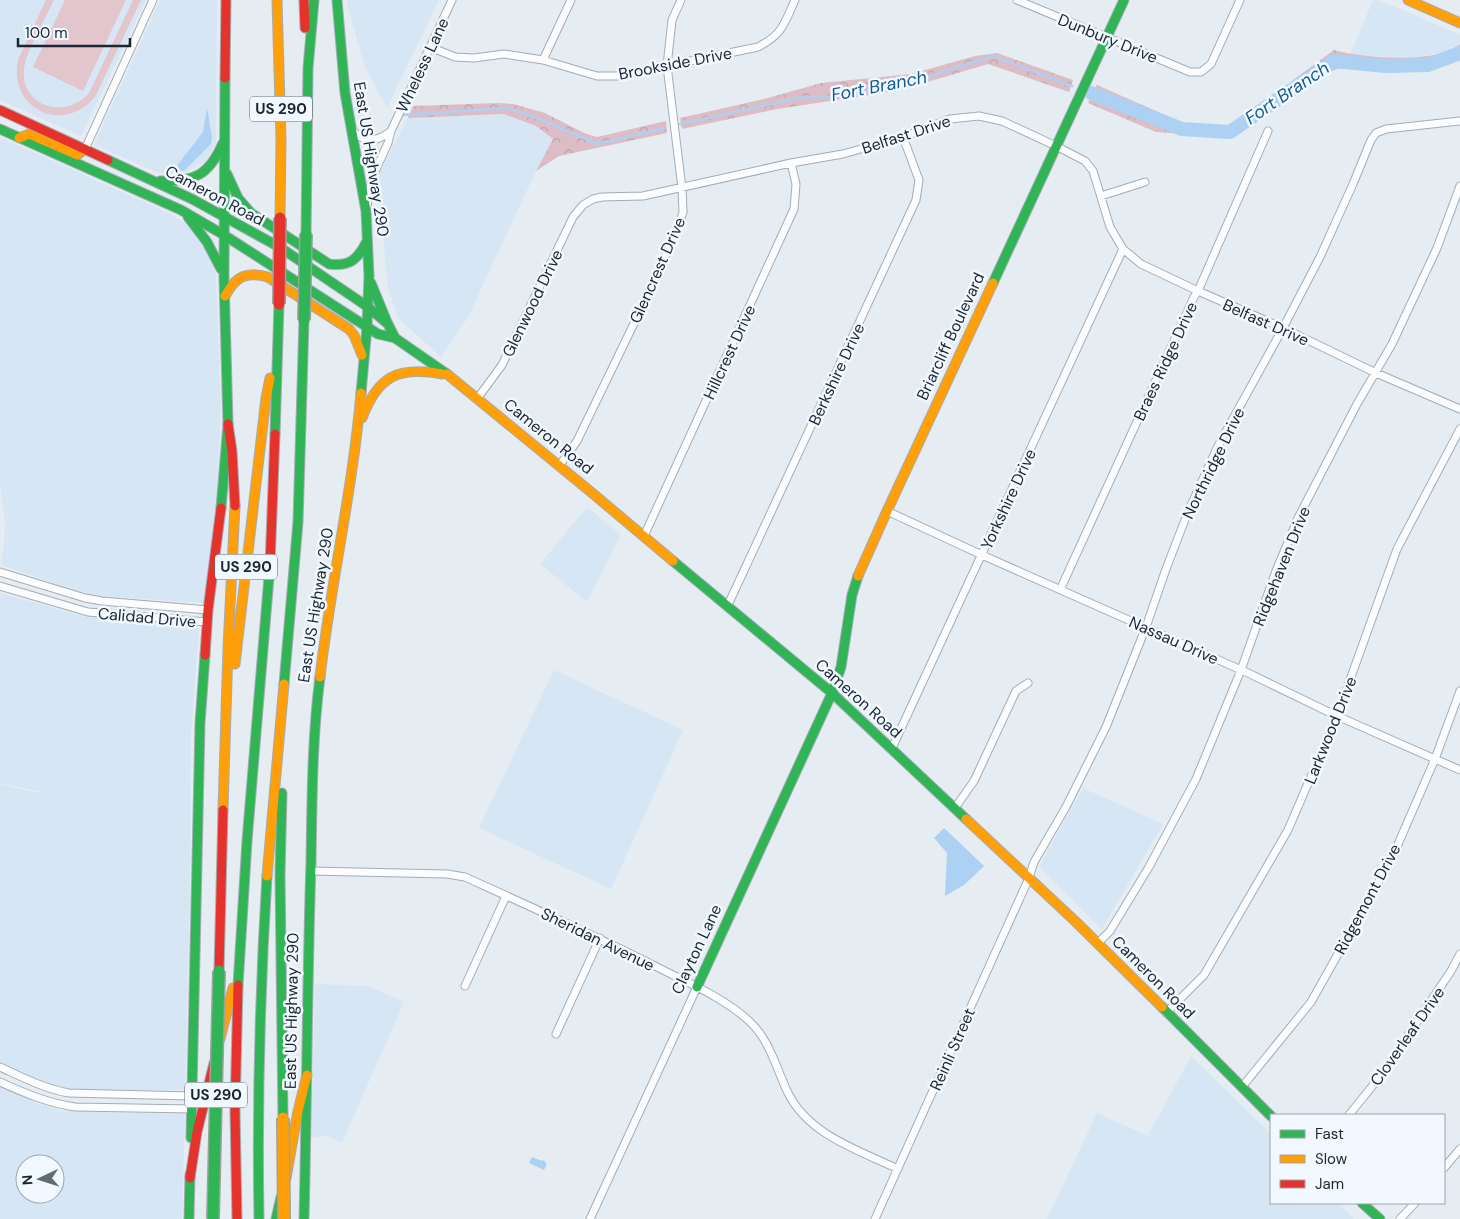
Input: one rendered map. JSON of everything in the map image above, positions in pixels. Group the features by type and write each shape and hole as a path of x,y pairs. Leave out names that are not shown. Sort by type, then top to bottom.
{"main road":[{"path":"189,1219 198,761 208,610 222,498 228,424 224,297 226,0"},
{"name":"US 290","path":"213,1219 225,793 238,636 266,398 276,343 281,139 277,0"},
{"name":"US 290","path":"284,1219 280,874 283,760 282,702 296,550 302,432 308,148 308,68 304,0"},
{"path":"308,68 314,0"},
{"name":"East US Highway 290","path":"304,1219 312,777 317,699 325,633 358,430 367,327 369,276 366,211 341,65 337,0"},
{"name":"Briarcliff Boulevard","path":"832,693 843,660 852,595 859,574 1124,0"},
{"path":"1408,0 1460,23"},
{"name":"Cameron Road","path":"0,110 155,181 224,216 297,259 368,307 388,324 395,338"},
{"name":"Cameron Road","path":"0,128 181,210 224,235 378,334 395,338 449,376 832,693 1098,944 1270,1115"},
{"path":"19,138 29,134 77,155 85,149"},
{"path":"155,181 184,181 205,173 218,155 225,137"},
{"path":"224,169 235,194 249,212 329,264 344,264 358,257 368,238"},
{"path":"181,210 209,243 224,278"},
{"path":"224,297 229,287 240,277 253,274 268,277 349,329 357,341 363,360"},
{"path":"369,276 388,324"},
{"path":"237,1219 236,1082 240,959 250,795 260,703 271,551 275,452 276,343"},
{"path":"358,430 372,394 379,385 388,379 400,373 423,370 449,376"},
{"path":"225,793 228,648 235,502 232,446 228,424"},
{"name":"Clayton Lane","path":"697,987 832,693"},
{"path":"259,1219 258,1083 262,958 268,855 282,702"},
{"path":"190,1178 197,1132 240,959"},
{"path":"276,1219 290,1163 298,1111 307,1075"},
{"path":"1363,1204 1380,1219"}],"street":[{"path":"85,149 153,0"},
{"name":"Wheless Lane","path":"366,211 372,178 388,143 391,130 452,0"},
{"path":"543,60 571,0"},
{"name":"Glencrest Drive","path":"559,466 577,441 678,228 683,212 682,188 667,66 672,20 681,0"},
{"name":"Brookside Drive","path":"430,47 455,57 474,58 504,54 543,60 597,76 618,76 758,47 772,40 781,30 795,0"},
{"name":"Dunbury Drive","path":"1017,0 1190,72 1201,72 1211,64 1240,0"},
{"name":"Belfast Drive","path":"583,205 593,199 602,197 643,196 792,163 843,154 903,137 950,119 979,116 1002,121 1085,160 1092,171 1110,227 1123,249 1141,264 1283,328 1376,373 1460,408"},
{"name":"Northridge Drive","path":"1029,878 1034,862 1066,807 1106,728 1146,627 1188,512 1218,446 1320,257 1371,140 1376,133 1386,129 1460,121"},
{"name":"Wheless Lane","path":"351,129 357,135 367,140 379,138 391,130"},
{"name":"Braes Ridge Drive","path":"1060,590 1198,291 1268,131"},
{"name":"Berkshire Drive","path":"727,607 916,200 919,180 903,137"},
{"name":"Hillcrest Drive","path":"644,536 794,209 796,184 792,163"},
{"path":"1101,196 1145,182"},
{"name":"Ridgehaven Drive","path":"1098,944 1110,930 1149,868 1196,779 1241,670 1276,571 1298,518 1357,404 1392,344 1438,248 1460,186"},
{"name":"Glenwood Drive","path":"477,399 502,365 573,217 583,205"},
{"name":"Yorkshire Drive","path":"892,748 1123,249"},
{"name":"Larkwood Drive","path":"1166,1013 1204,975 1288,830 1337,716 1397,550 1460,429"},
{"name":"Nassau Drive","path":"887,511 1460,770"},
{"name":"Calidad Drive","path":"0,572 92,600 208,610"},
{"name":"Calidad Drive","path":"0,586 88,612 207,622"},
{"name":"Calidad Drive","path":"88,612 92,600"},
{"path":"955,808 974,781 1016,691 1028,683"},
{"name":"Ridgemont Drive","path":"1242,1087 1311,1002 1392,858 1435,759 1460,691"},
{"name":"Sheridan Avenue","path":"310,871 454,874 465,877 600,938 697,987 728,1005 749,1021 764,1039 789,1095 809,1122 839,1142 898,1169"},
{"name":"Reinli Street","path":"875,1219 1029,878"},
{"path":"465,986 506,896"},
{"path":"556,1034 600,938"},
{"name":"Cloverleaf Drive","path":"1350,1114 1382,1074 1460,954"},
{"name":"Clayton Lane","path":"590,1219 697,987"},
{"path":"0,1067 60,1092 192,1096"},
{"path":"21,1091 23,1077"},
{"path":"0,1082 62,1105 192,1109"},
{"path":"90,1094 91,1107"},
{"path":"1445,1167 1460,1149"},
{"path":"1400,1219 1413,1204"}],"shaded area":[{"path":"0,0 146,0 81,136 0,100"},
{"path":"46,0 54,0 28,54 24,70 25,83 37,101 58,107 69,106 89,93 133,0 141,0 95,97 82,108 68,114 54,115 41,111 30,103 21,92 17,77 18,60"},
{"path":"65,0 126,0 83,91 33,67"},
{"path":"160,0 217,0 216,144 204,162 184,173 159,173 94,145"},
{"path":"347,0 439,0 387,108 365,67"},
{"path":"1373,0 1410,13 1460,35 1460,44 1443,53 1408,58 1350,55"},
{"path":"504,114 536,126 553,139 536,171 468,317 441,357 398,318 388,288 377,176 408,118"},
{"path":"0,137 169,213 186,224 207,246 216,277 221,408 216,511 204,603 100,596 79,592 1,565 5,522 0,484"},
{"path":"587,507 621,535 587,602 540,564"},
{"path":"0,593 83,616 199,628 191,733 190,887 185,1090 87,1091 50,1084 0,1064 0,784 32,792 47,793 0,783"},
{"path":"554,670 683,730 611,889 479,828"},
{"path":"1083,788 1163,824 1102,929 1039,867"},
{"path":"315,984 368,986 404,1002 342,1143 327,1136 311,1137"},
{"path":"1191,1056 1270,1133 1270,1204 1339,1204 1354,1219 1047,1219 1097,1113 1148,1136"},
{"path":"0,1087 38,1104 64,1111 185,1114 182,1219 0,1219"}],"green space":[{"path":"1460,44 1460,59 1429,71 1392,70 1348,65 1332,71 1227,137 1156,132 1088,103 1097,85 1183,123 1231,126 1334,50 1373,57 1404,58 1450,51"},
{"path":"997,53 1073,80 1069,92 988,64 897,91 777,109 682,129 680,118 768,98 821,83 911,74 975,56"},
{"path":"513,104 545,113 584,133 597,137 666,121 667,133 559,156 536,171 553,139 536,126 504,114 408,118 413,106"}],"water":[{"path":"207,108 212,137 211,144 184,171 177,170 176,167 203,132"},
{"path":"944,828 984,866 964,885 945,896 947,853 934,838"},
{"path":"532,1157 545,1161 547,1164 544,1170 529,1163"}],"waterway":[{"name":"Fort Branch","path":"1091,93 1182,129 1230,132 1334,61 1386,66 1428,65 1460,53"},
{"name":"Fort Branch","path":"680,124 803,97 831,97 905,84 993,56 1072,86"},
{"name":"Fort Branch","path":"403,115 506,108 540,119 597,144 665,128"}],"traffic: fast":[{"path":"306,234 308,68 314,0"},
{"path":"337,0 345,93 366,211 369,276 361,393"},
{"path":"993,283 1124,0"},
{"path":"221,508 228,424 224,278 225,78"},
{"path":"0,129 181,210 224,235 378,334 395,338 447,374"},
{"path":"160,181 183,180 199,174 212,163 223,143"},
{"path":"108,160 192,199 281,248 368,307 388,324 395,338"},
{"path":"227,174 238,198 251,213 329,264 348,263 357,257 367,241"},
{"path":"188,217 207,242 221,269"},
{"path":"304,320 306,234"},
{"path":"371,283 387,322"},
{"path":"275,434 279,304"},
{"path":"284,684 298,522 304,320"},
{"path":"673,561 832,693 966,819"},
{"path":"238,985 247,841 270,565"},
{"path":"697,987 832,693 841,667 852,595 858,576"},
{"path":"191,1138 200,723 205,655"},
{"path":"304,1219 312,793 315,724 320,677"},
{"path":"282,793 280,874 283,1118"},
{"path":"259,1219 258,1133 267,876"},
{"path":"213,1219 219,971"},
{"path":"1162,1007 1270,1115"},
{"path":"189,1219 190,1174"},
{"path":"276,1219 281,1197"},
{"path":"1363,1204 1380,1219"}],"traffic: slow":[{"path":"277,0 281,139 280,218"},
{"path":"1408,0 1460,23"},
{"path":"19,138 29,134 77,155 85,149"},
{"path":"225,296 233,284 242,277 248,275 268,277 349,329 354,335 362,355"},
{"path":"858,576 993,283"},
{"path":"362,418 375,392 392,377 402,373 413,372 442,374"},
{"path":"447,374 673,561"},
{"path":"235,664 266,398 270,378"},
{"path":"320,677 353,464 361,393"},
{"path":"223,810 235,506"},
{"path":"267,876 284,684"},
{"path":"966,819 1075,921 1162,1007"},
{"path":"220,1039 233,988"},
{"path":"286,1178 298,1111 307,1075"},
{"path":"283,1118 284,1219"}],"traffic: jam":[{"path":"225,78 226,0"},
{"path":"304,0 305,28"},
{"path":"0,110 108,160"},
{"path":"279,304 280,218"},
{"path":"228,424 232,451 235,506"},
{"path":"270,565 275,434"},
{"path":"205,655 208,610 221,508"},
{"path":"219,971 223,810"},
{"path":"237,1219 235,1111 238,985"},
{"path":"190,1178 197,1132 214,1063"}]}
